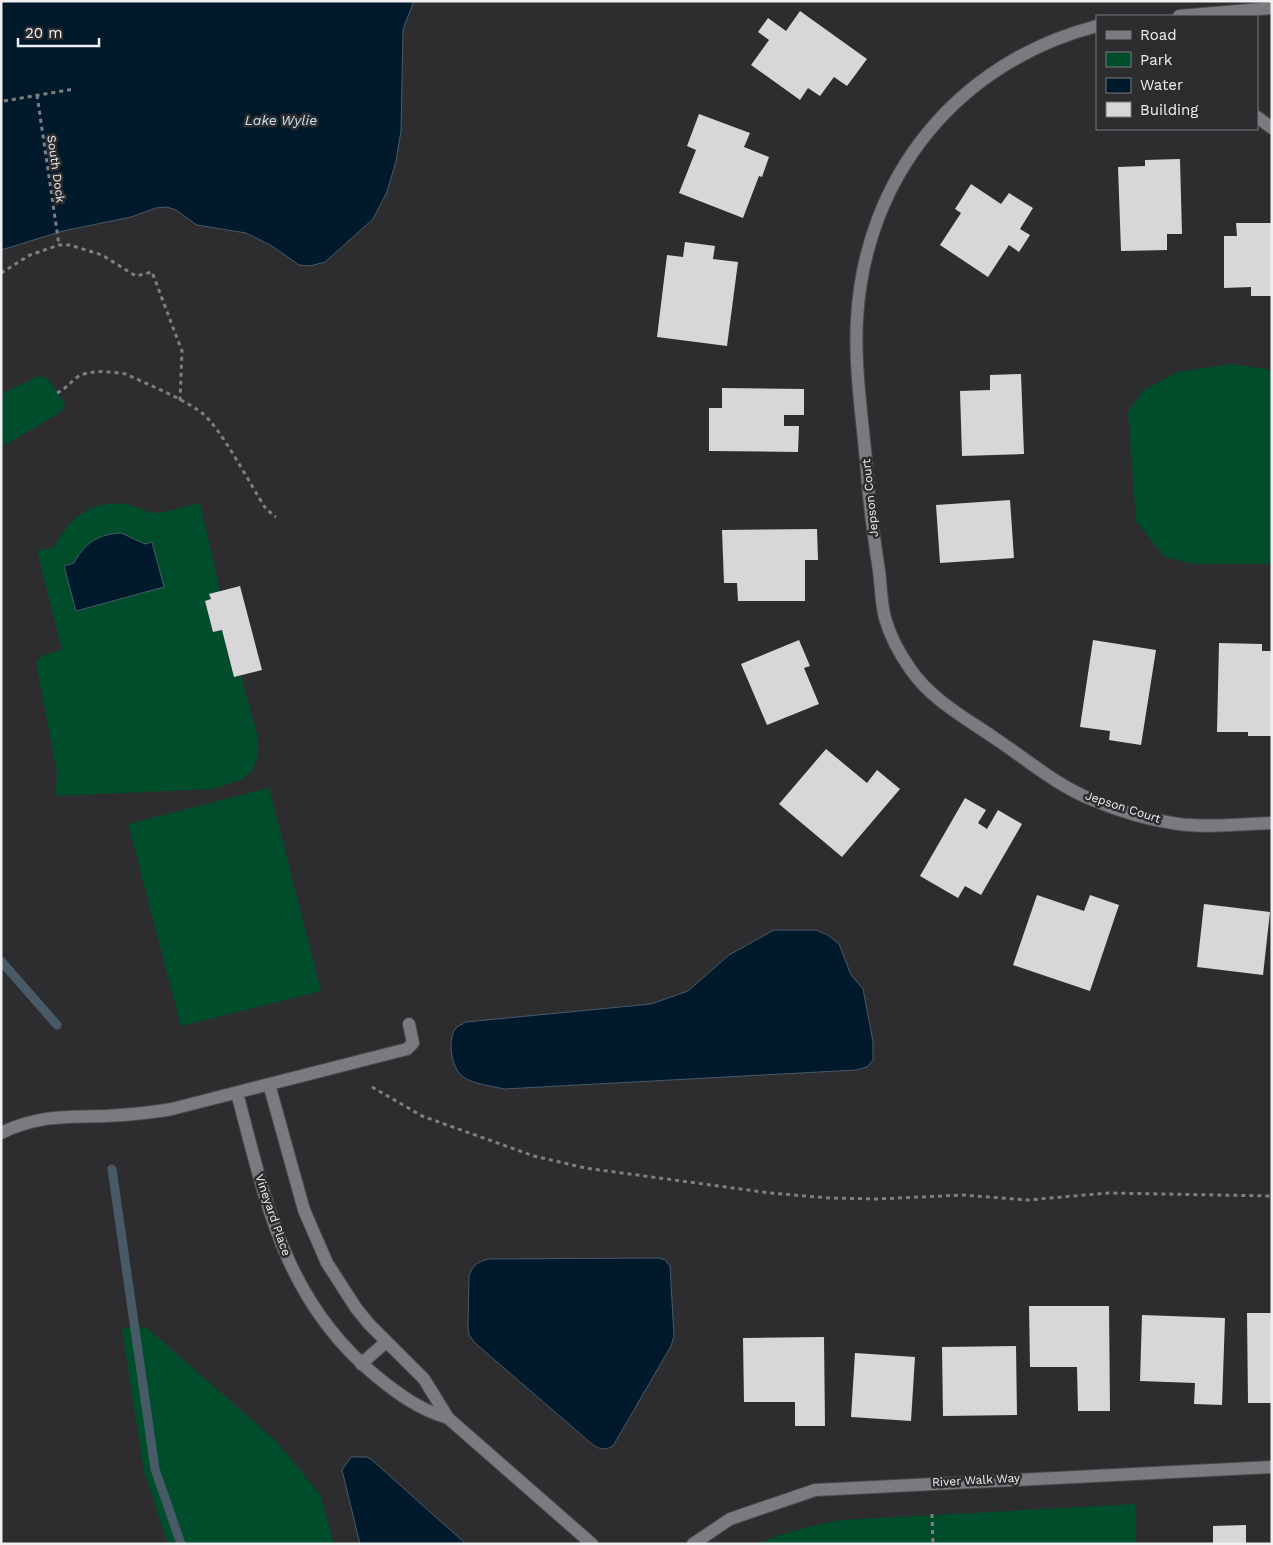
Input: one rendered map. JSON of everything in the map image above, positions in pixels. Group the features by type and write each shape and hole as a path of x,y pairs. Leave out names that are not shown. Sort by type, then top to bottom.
{"street":[{"path":"1196,15 1272,8"},
{"name":"Jepson Court","path":"1096,26 1061,36 1026,52 989,75 944,114 915,150 890,187 868,248 857,320 858,357 869,498 885,618 900,652 913,672 939,701 1056,779 1091,800 1141,816 1180,824 1272,823"},
{"path":"1258,118 1272,128"},
{"path":"1,1133 23,1123 43,1119 139,1114 172,1109 408,1049 413,1043 409,1024"},
{"name":"Vineyard Place","path":"269,1084 304,1210 315,1238 338,1282 369,1324 424,1379 448,1418 592,1544"},
{"name":"Vineyard Place","path":"237,1092 271,1216 288,1260 319,1316 361,1364 421,1408 448,1418"},
{"path":"361,1364 386,1342"},
{"name":"River Walk Way","path":"693,1544 730,1519 815,1490 1272,1466"}],"path":[{"path":"4,100 74,89"},
{"name":"South Dock","path":"36,95 58,245"},
{"path":"1,273 30,255 58,245 70,246 102,255 136,276 152,272 182,351 180,402"},
{"path":"57,393 79,376 100,371 126,374 203,414 214,427 266,509 276,517"},
{"path":"372,1087 422,1116 534,1156 585,1168 770,1193 829,1198 876,1199 962,1195 1028,1200 1108,1193 1272,1196"},
{"path":"932,1514 933,1544"}],"green space":[{"path":"1231,364 1272,370 1272,564 1195,564 1164,557 1136,521 1128,412 1144,390 1177,372"},
{"path":"39,376 48,379 65,404 61,412 5,445 1,443 1,394"},
{"path":"200,503 220,591 209,594 211,599 205,601 213,632 222,630 234,677 241,675 258,738 258,755 252,771 241,780 212,789 55,796 57,773 36,662 42,656 62,650 37,551 54,547 67,527 75,519 93,508 115,504 131,506 154,513"},
{"path":"269,788 321,991 181,1026 128,824"},
{"path":"134,1326 147,1328 277,1442 320,1495 334,1544 168,1544 144,1471 122,1329"},
{"path":"1135,1504 1136,1544 757,1544 799,1529 842,1520"}],"water":[{"name":"Lake Wylie","path":"1,1 414,1 403,29 401,131 396,161 387,192 373,219 325,262 310,266 299,265 272,246 246,233 197,225 176,210 167,207 156,208 131,217 63,231 1,250"},
{"path":"121,533 145,544 152,542 164,587 76,611 64,566 74,563 82,550 93,541 106,535"},
{"path":"774,930 816,930 828,935 839,944 851,975 863,989 873,1042 873,1060 867,1067 856,1070 504,1089 466,1079 458,1072 455,1066 451,1046 453,1033 456,1028 466,1022 651,1004 688,991 729,955"},
{"path":"659,1258 665,1260 670,1266 674,1336 671,1346 613,1446 610,1448 602,1449 592,1444 475,1343 469,1335 469,1276 476,1264 481,1261 489,1259"},
{"path":"351,1457 367,1457 372,1460 466,1544 360,1544 342,1470"}],"building":[{"path":"800,11 867,59 847,86 834,77 820,96 808,88 800,100 751,65 769,40 758,32 768,18 786,31"},
{"path":"699,114 750,133 744,147 769,157 762,177 759,176 743,218 679,193 696,150 687,146"},
{"path":"1180,159 1182,234 1167,234 1167,250 1121,251 1118,167 1145,166 1145,160"},
{"path":"971,184 1001,204 1009,193 1033,208 1020,229 1030,235 1019,252 1009,245 988,277 940,245 961,213 955,209"},
{"path":"1236,223 1272,223 1272,296 1251,296 1251,287 1224,288 1224,236 1237,236"},
{"path":"685,242 715,246 713,259 738,262 727,346 657,337 667,255 683,257"},
{"path":"1021,374 1024,454 962,456 960,391 990,390 990,375"},
{"path":"722,388 804,389 804,415 784,415 784,426 799,426 798,452 709,451 709,408 722,408"},
{"path":"1010,500 1014,558 940,563 936,505"},
{"path":"817,529 818,560 805,560 805,601 738,601 737,583 724,583 722,530"},
{"path":"240,586 262,670 234,677 222,630 213,632 205,601 211,599 209,594"},
{"path":"799,640 810,666 804,668 819,704 767,725 741,664"},
{"path":"1093,640 1156,650 1141,745 1109,740 1110,731 1080,727"},
{"path":"1219,643 1262,644 1262,651 1272,651 1272,736 1248,736 1248,732 1217,732"},
{"path":"826,749 867,783 877,770 900,789 842,857 779,804"},
{"path":"965,798 986,810 978,823 987,829 998,810 1022,824 981,895 965,886 958,898 920,876"},
{"path":"1037,895 1084,911 1090,895 1119,905 1090,991 1013,965"},
{"path":"1204,904 1270,912 1263,975 1197,967"},
{"path":"1029,1306 1109,1306 1110,1411 1078,1411 1077,1367 1030,1367"},
{"path":"1247,1313 1272,1313 1272,1403 1248,1403"},
{"path":"1142,1315 1225,1318 1222,1405 1194,1404 1195,1383 1140,1381"},
{"path":"824,1337 825,1426 795,1426 795,1402 744,1402 743,1338"},
{"path":"1016,1346 1017,1415 943,1416 942,1347"},
{"path":"855,1353 915,1357 911,1421 851,1417"},
{"path":"1246,1525 1246,1544 1213,1544 1213,1526"}],"waterway":[{"path":"1,961 57,1025"},
{"path":"112,1169 155,1469 181,1544"}]}
